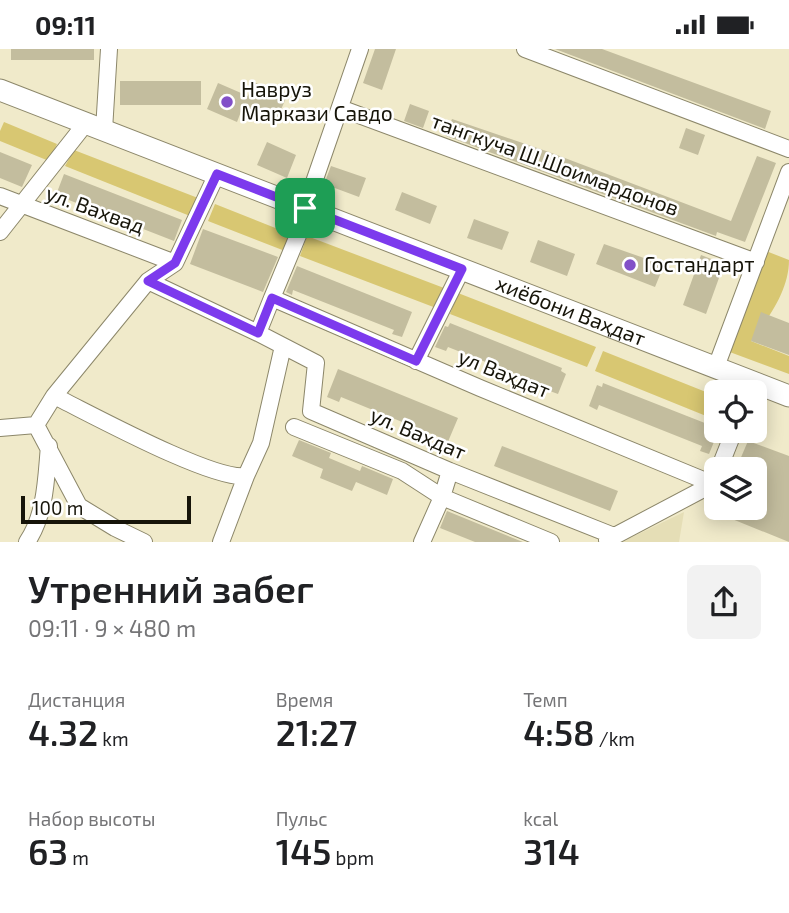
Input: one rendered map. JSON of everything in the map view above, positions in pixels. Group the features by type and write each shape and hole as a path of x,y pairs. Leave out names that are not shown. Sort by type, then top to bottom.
{"main road":[{"name":"хиёбони Ваҳдат","path":"0,90 716,367 739,380"},
{"name":"хиёбони Ваҳдат","path":"767,390 789,395"}],"street":[{"path":"2,229 20,205 95,127 109,49"},
{"path":"148,281 258,333 307,209 360,49"},
{"path":"526,49 789,149"},
{"name":"тангкуча Ш.Шоимардонов","path":"340,108 756,262"},
{"path":"716,367 789,172"},
{"path":"36,425 54,396 148,281 175,263 217,174"},
{"name":"ул. Вахвад","path":"0,196 175,263"},
{"path":"416,361 462,269"},
{"name":"ул Ваҳдат","path":"272,298 416,361 704,472"},
{"name":"ул. Вахдат","path":"258,333 316,363 311,411 608,539"},
{"path":"221,542 261,443 283,346"},
{"path":"54,396 150,444 220,473 236,477 246,476"},
{"path":"0,428 36,425"},
{"path":"36,425 79,506 144,542"},
{"path":"294,427 402,471 442,496 551,542"},
{"path":"27,542 44,498 49,446"},
{"path":"422,542 450,471"},
{"path":"608,539 704,484"}],"shaded area":[{"path":"4,122 57,144 49,161 0,141"},
{"path":"74,150 198,198 190,216 65,166"},
{"path":"215,204 293,235 285,251 208,221"},
{"path":"307,236 444,288 436,308 300,256"},
{"path":"766,251 789,260 788,271 777,303 751,341 789,356 789,374 727,351"},
{"path":"458,293 596,347 587,367 450,314"},
{"path":"603,351 704,391 704,415 595,371"},
{"path":"684,512 679,542 622,542"}],"building":[{"path":"11,49 94,49 94,60 11,60"},
{"path":"375,49 396,49 382,90 363,83"},
{"path":"555,49 602,49 771,111 765,129"},
{"path":"120,81 201,81 201,105 120,105"},
{"path":"254,82 287,96 275,123 242,109 237,122 207,109 218,83 248,96"},
{"path":"410,104 429,111 423,128 404,121"},
{"path":"452,119 549,152 731,221 757,156 776,163 745,242 717,232 716,236 446,136"},
{"path":"686,128 705,135 698,155 679,148"},
{"path":"267,142 296,155 287,178 257,165"},
{"path":"0,152 32,165 22,187 0,178"},
{"path":"331,166 366,178 359,197 324,184"},
{"path":"64,174 182,220 174,241 56,195"},
{"path":"402,192 437,206 430,224 395,210"},
{"path":"474,219 509,232 502,250 467,238"},
{"path":"203,229 278,257 263,292 190,264"},
{"path":"538,240 575,254 567,276 530,262"},
{"name":"Гостандарт","path":"604,244 664,265 655,287 596,264"},
{"path":"701,255 724,264 706,314 683,305"},
{"path":"297,266 412,312 402,337 392,334 394,330 293,290 292,295 286,292"},
{"path":"761,312 789,323 789,355 751,341"},
{"path":"450,323 562,368 561,371 566,374 558,394 547,390 548,387 448,347 446,351 435,347 445,326 448,327"},
{"path":"338,369 458,418 447,444 437,440 439,437 341,397 339,402 327,397"},
{"path":"603,383 704,423 704,443 714,443 709,454 700,451 702,446 599,405 597,410 589,406 597,385 602,387"},
{"path":"299,440 331,453 329,458 360,471 362,466 393,479 387,495 356,482 352,491 320,478 323,469 292,456"},
{"path":"747,443 789,456 789,542 735,520 767,520 767,457 741,457"},
{"path":"502,446 618,491 610,511 494,466"},
{"path":"447,511 523,542 475,542 440,528"}],"place":[{"name":"Навруз Маркази Савдо","path":"227,102"},
{"name":"Гостандарт","path":"630,265"}],"route":[{"path":"217,174 305,208 462,269 416,361 272,298 258,333 148,281 175,263 217,174"}]}
